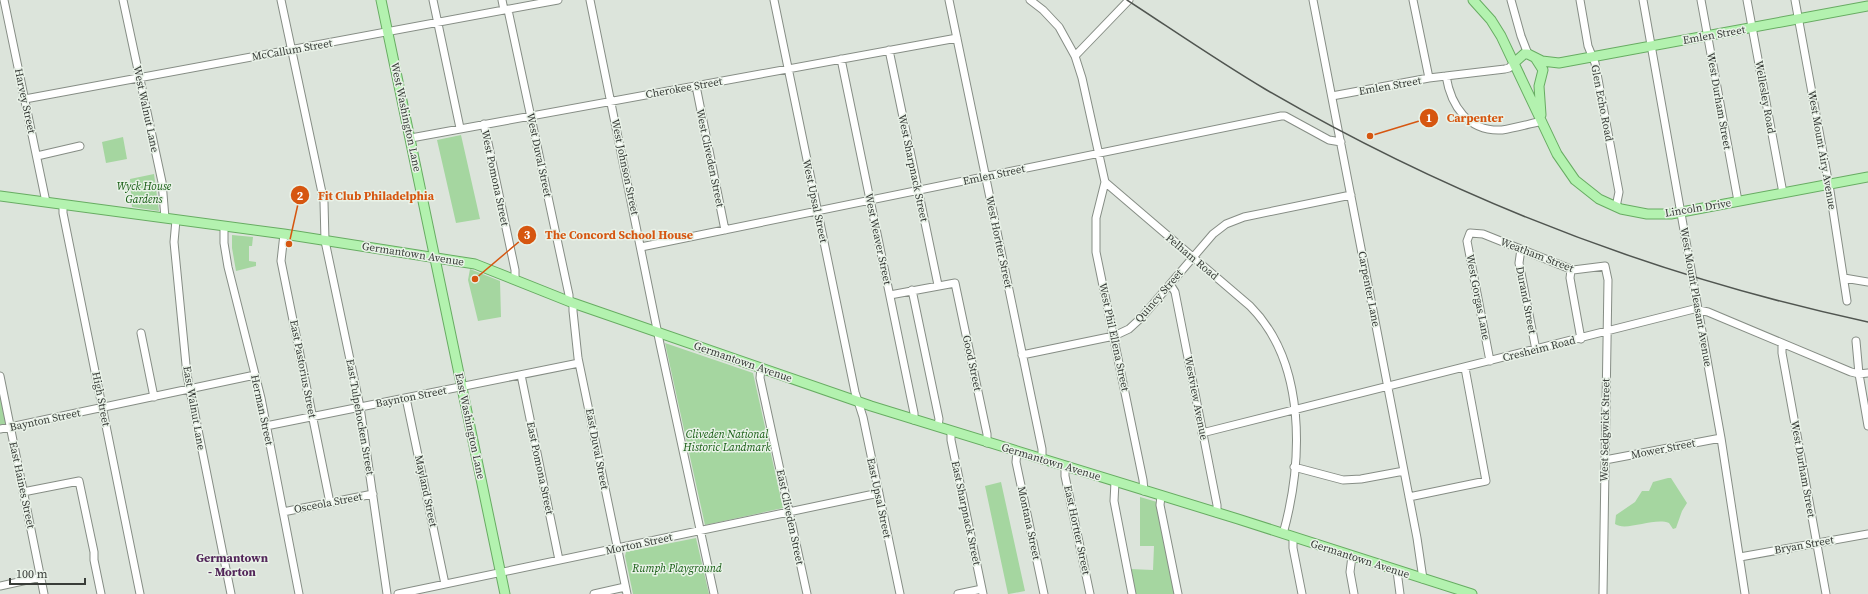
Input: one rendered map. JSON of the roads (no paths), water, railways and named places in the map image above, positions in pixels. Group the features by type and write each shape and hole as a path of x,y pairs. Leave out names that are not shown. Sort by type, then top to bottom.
{"main road":[{"name":"West Washington Lane","path":"381,0 436,257"},
{"name":"Lincoln Drive","path":"1473,0 1496,27 1560,160 1569,173 1586,190 1616,207 1647,214 1681,212 1868,177"},
{"name":"Emlen Street","path":"1514,63 1522,55 1559,63 1868,6"},
{"path":"1532,57 1541,65 1543,74 1539,86 1542,121"},
{"name":"Emlen Street","path":"1523,82 1534,82 1559,63"},
{"name":"Germantown Avenue","path":"0,196 284,234 475,264 571,302 858,402 1217,513 1472,594"},
{"name":"East Washington Lane","path":"436,257 506,594"}],"street":[{"name":"Harvey Street","path":"4,0 5,23 25,99 46,202"},
{"name":"West Walnut Lane","path":"123,0 162,182 165,218"},
{"name":"East Tulpehocken Street","path":"281,0 324,202 326,241 360,407 387,594"},
{"path":"433,0 460,128"},
{"name":"West Duval Street","path":"502,0 506,10 531,116 571,302"},
{"name":"McCallum Street","path":"25,99 558,0"},
{"name":"West Johnson Street","path":"590,0 658,333 714,594"},
{"name":"West Upsal Street","path":"774,0 858,402"},
{"name":"West Hortter Street","path":"949,0 1042,449 1042,460"},
{"path":"1030,0 1043,10 1059,27 1075,56 1082,78 1105,182"},
{"path":"1075,56 1129,0"},
{"name":"Carpenter Lane","path":"1313,0 1409,497 1423,571 1423,579"},
{"path":"1413,0 1429,78"},
{"path":"1511,0 1521,36 1532,57"},
{"name":"Glen Echo Road","path":"1580,0 1588,46 1595,63 1619,192 1616,207"},
{"name":"West Mount Pleasant Avenue","path":"1643,0 1721,438 1745,594"},
{"name":"West Durham Street","path":"1701,0 1738,202"},
{"name":"Wellesley Road","path":"1747,0 1783,193"},
{"name":"West Mount Airy Avenue","path":"1795,0 1829,184 1847,301"},
{"name":"Cherokee Street","path":"411,138 957,38"},
{"name":"West Sharpnack Street","path":"889,50 938,285"},
{"name":"West Weaver Street","path":"841,59 914,413 914,420"},
{"name":"Emlen Street","path":"1332,96 1429,78 1505,70 1514,63"},
{"path":"1446,76 1450,96 1456,107 1464,117 1477,125 1502,130 1542,121"},
{"name":"West Cliveden Street","path":"696,86 725,230"},
{"name":"Emlen Street","path":"641,247 1281,116 1285,116 1332,141 1341,142"},
{"name":"West Pomona Street","path":"484,124 515,270 515,280"},
{"path":"37,156 80,146"},
{"name":"Pelham Road","path":"1105,182 1250,306 1268,327 1283,355 1295,410 1292,498 1283,534"},
{"name":"West Phil Ellena Street","path":"1105,182 1096,218 1096,252 1144,491"},
{"name":"Quincy Street","path":"1022,355 1114,336 1134,326 1218,229 1235,220 1351,195"},
{"name":"High Street","path":"63,205 63,213 140,594"},
{"name":"East Walnut Lane","path":"176,220 175,252 189,389 231,594"},
{"name":"Herman Street","path":"224,226 224,243 228,268 255,375 284,512 299,594"},
{"name":"Weatham Street","path":"1470,233 1483,234 1571,270 1578,271 1605,266"},
{"name":"West Gorgas Lane","path":"1470,233 1467,241 1490,362"},
{"name":"East Pastorius Street","path":"284,234 281,261 330,503"},
{"name":"Durand Street","path":"1521,250 1519,263 1536,350"},
{"name":"West Sedgwick Street","path":"1603,594 1608,280 1605,266"},
{"path":"1571,270 1570,278 1581,339"},
{"path":"1844,278 1868,282"},
{"name":"Good Street","path":"938,285 955,283 988,434 987,443"},
{"name":"Westview Avenue","path":"1170,284 1175,292 1217,505 1217,513"},
{"path":"890,295 938,285"},
{"path":"912,290 939,419 938,427"},
{"name":"East Duval Street","path":"571,302 579,363 626,591"},
{"path":"1698,309 1858,374 1868,373"},
{"name":"Cresheim Road","path":"1202,433 1698,309"},
{"path":"141,333 154,397"},
{"path":"1856,341 1858,374 1868,426"},
{"name":"West Durham Street","path":"1782,343 1782,352 1826,594"},
{"name":"Baynton Street","path":"266,426 579,363"},
{"name":"East Cliveden Street","path":"761,368 760,378 807,594"},
{"path":"1409,497 1486,481 1465,368"},
{"name":"Baynton Street","path":"0,429 255,375"},
{"name":"East Pomona Street","path":"521,375 559,560"},
{"name":"East Haines Street","path":"0,376 44,594"},
{"name":"Mayland Street","path":"406,398 445,584"},
{"name":"East Upsal Street","path":"858,402 863,417 900,594"},
{"name":"East Sharpnack Street","path":"951,432 951,440 983,592"},
{"name":"Mower Street","path":"1605,460 1721,438"},
{"name":"Montana Street","path":"1017,452 1016,462 1044,594"},
{"name":"East Hortter Street","path":"1065,467 1065,476 1090,594"},
{"path":"1294,467 1343,480 1361,479 1404,471"},
{"path":"23,492 78,481 87,516 101,594"},
{"path":"1114,482 1114,501 1132,594"},
{"name":"Osceola Street","path":"284,512 373,494"},
{"name":"Morton Street","path":"398,594 879,494"},
{"path":"1161,496 1160,505 1178,594"},
{"name":"Bryan Street","path":"1740,557 1868,534"},
{"path":"1293,537 1292,545 1302,594"},
{"path":"1352,556 1350,572 1354,594"},
{"path":"1397,571 1400,594"},
{"path":"0,586 41,577"},
{"path":"594,594 626,591"},
{"path":"958,594 983,592"}],"railway":[{"path":"1127,0 1265,89 1336,129 1482,199 1557,230 1710,282 1788,303 1868,322"}],"place":[{"name":"Carpenter","path":"1370,136"},
{"name":"Fit Club Philadelphia","path":"289,244"},
{"name":"The Concord School House","path":"475,279"}],"district":[{"name":"Germantown - Morton","path":"232,565"}],"park label":[{"name":"Wyck House Gardens","path":"144,192"},
{"name":"Cliveden National Historic Landmark","path":"727,440"},
{"name":"Rumph Playground","path":"677,568"}]}
